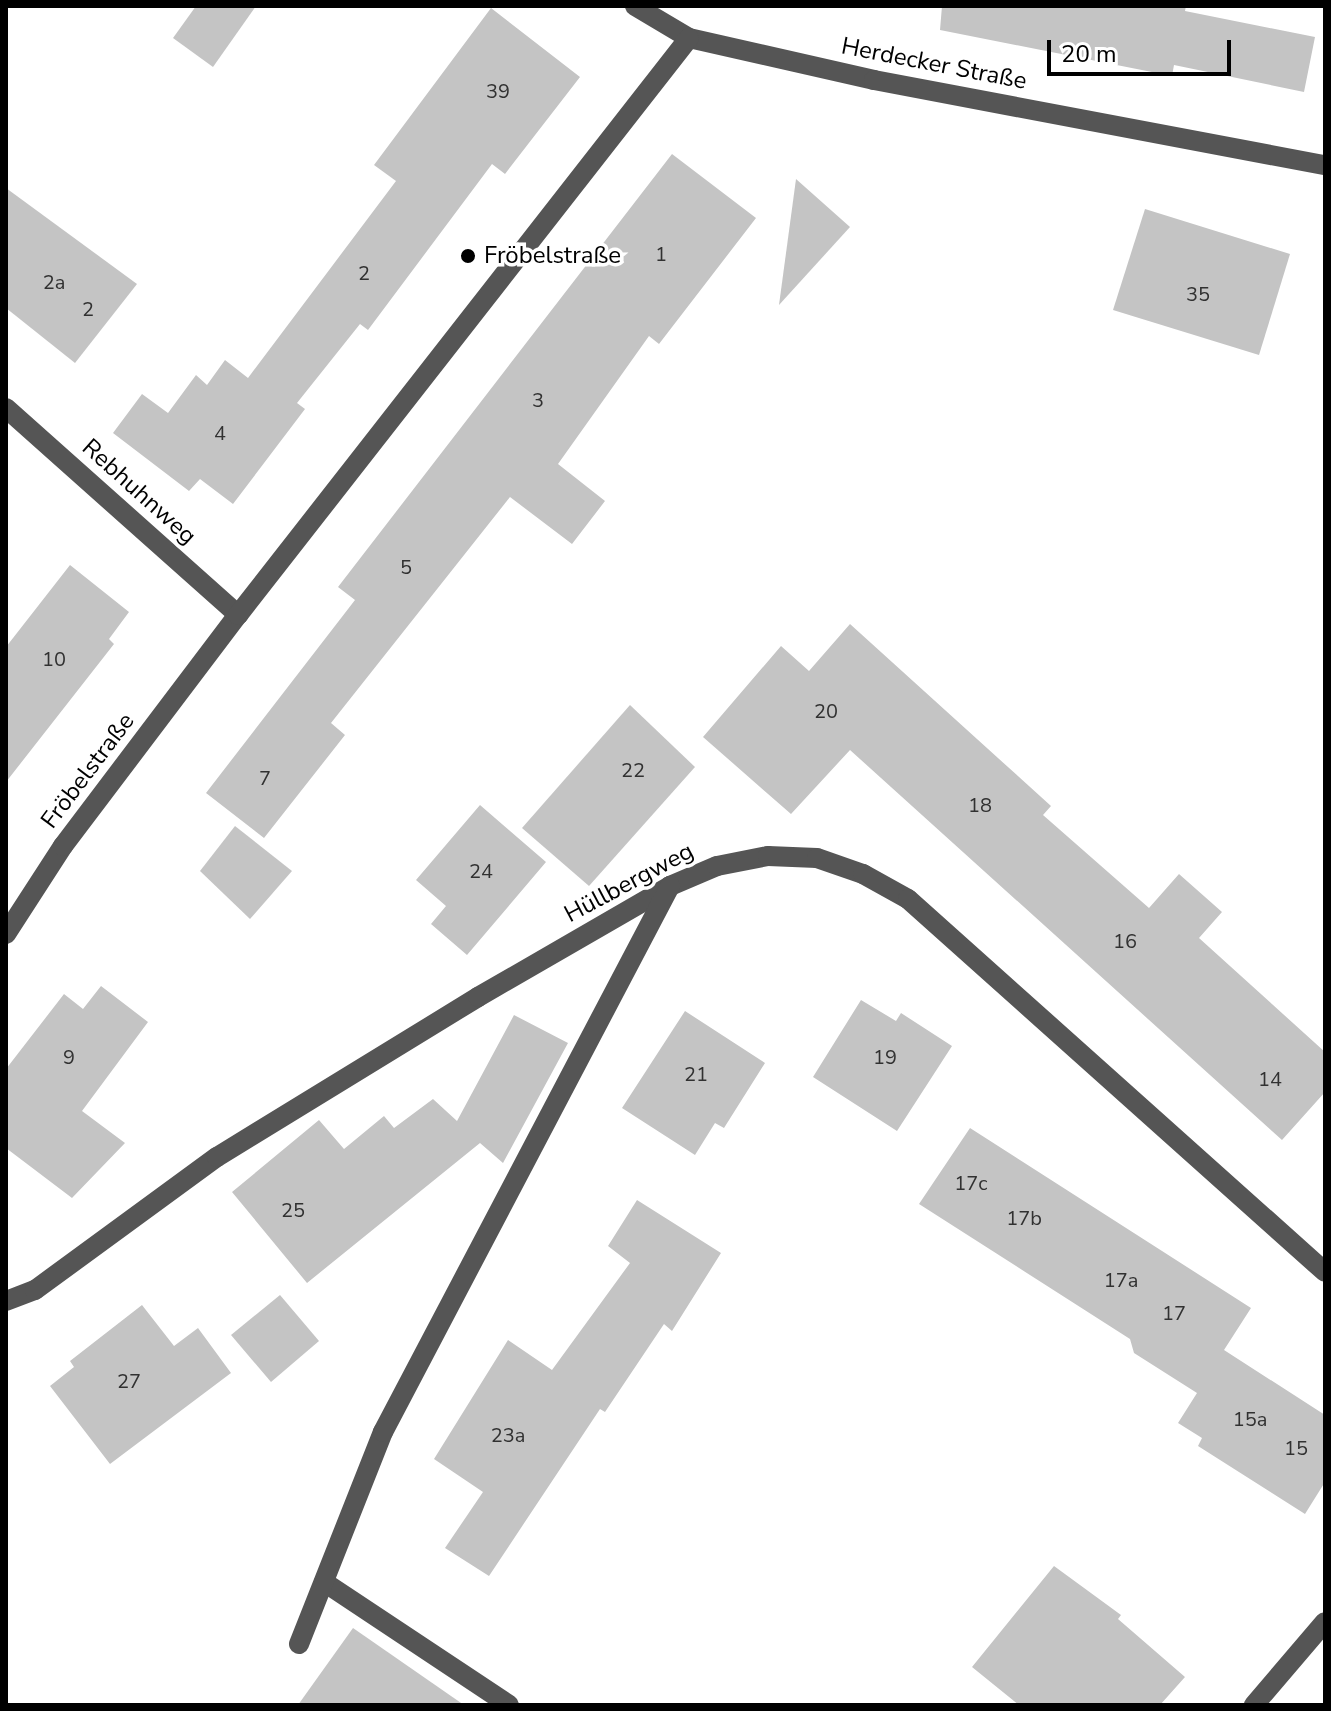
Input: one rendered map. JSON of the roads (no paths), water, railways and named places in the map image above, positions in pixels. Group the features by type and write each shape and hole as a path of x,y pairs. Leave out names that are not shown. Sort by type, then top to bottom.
{"street":[{"name":"Herdecker Straße","path":"635,6 689,38 874,80 1325,165"},
{"name":"Fröbelstraße","path":"6,934 63,846 238,615 689,38"},
{"name":"Rebhuhnweg","path":"6,408 238,615"},
{"name":"Hüllbergweg","path":"6,1301 35,1290 217,1157 670,886 717,866 768,856 817,858 863,874 908,899 1325,1272"},
{"path":"299,1644 383,1432 670,886"},
{"path":"324,1582 509,1705"},
{"path":"1254,1705 1325,1622"}],"place":[{"name":"Fröbelstraße","path":"468,256"}]}
